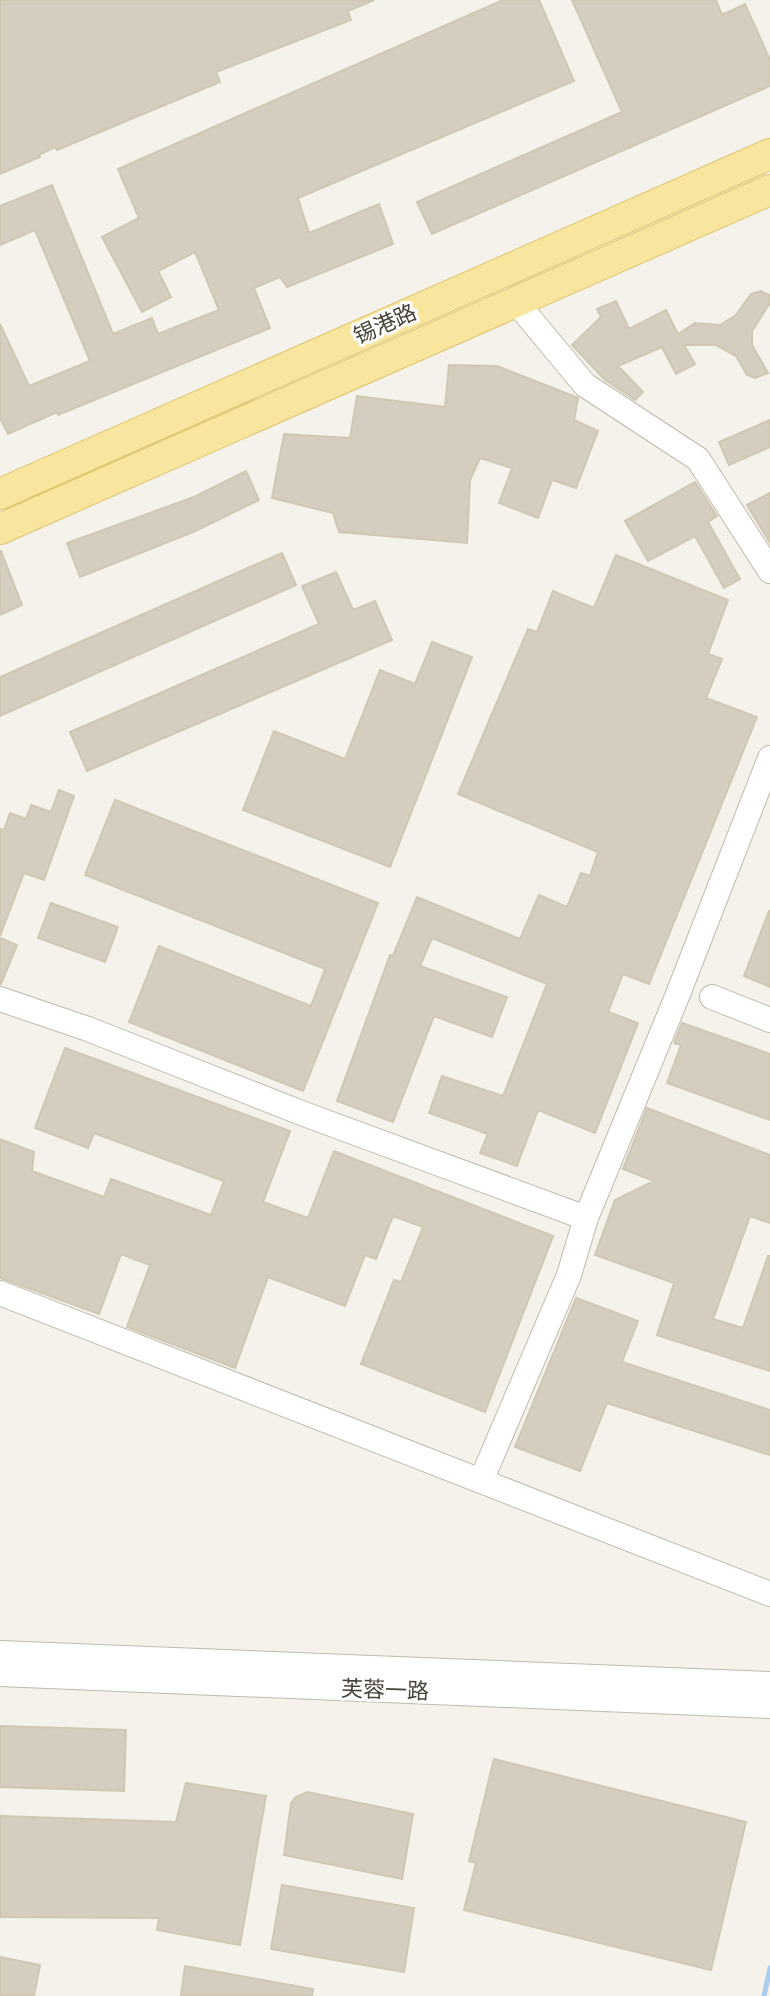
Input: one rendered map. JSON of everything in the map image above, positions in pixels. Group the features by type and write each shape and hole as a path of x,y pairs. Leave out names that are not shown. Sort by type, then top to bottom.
{"main road":[{"name":"锡港路","path":"1,490 770,154"},
{"name":"锡港路","path":"0,529 770,190"}],"street":[{"path":"516,302 585,385 698,459 770,571"},
{"path":"481,1481 569,1275 586,1218 770,758"},
{"path":"712,997 770,1020"},
{"path":"0,999 88,1029 304,1114 586,1218"},
{"path":"0,1293 770,1594"},
{"name":"芙蓉一路","path":"0,1653 770,1684"},
{"name":"芙蓉一路","path":"0,1674 770,1706"}],"building":[{"path":"0,0 374,0 348,11 351,20 216,72 220,82 57,150 55,147 0,174"},
{"path":"503,0 539,0 574,81 298,198 309,233 379,204 393,244 287,287 280,277 254,288 270,328 8,434 0,418 0,324 29,386 90,361 35,230 0,245 0,206 52,185 113,334 152,318 158,334 219,310 195,252 158,271 171,297 142,312 102,237 139,218 118,169"},
{"path":"572,0 716,0 722,15 745,4 770,60 770,86 432,234 417,202 622,112"},
{"path":"761,291 769,295 770,303 752,331 752,345 768,373 755,378 747,375 736,356 716,345 684,345 695,364 676,374 662,347 618,366 643,392 635,400 604,379 572,345 601,317 597,309 616,301 629,329 666,310 678,334 695,323 720,325 736,315 751,294"},
{"path":"449,365 497,366 578,398 574,420 598,431 576,488 552,480 538,518 499,503 512,468 480,458 470,480 467,543 339,532 333,513 272,498 284,434 350,438 357,396 445,407"},
{"path":"770,420 770,447 729,465 719,442"},
{"path":"246,471 259,500 193,532 80,577 67,543 194,497"},
{"path":"695,482 717,516 708,522 740,579 724,588 695,536 648,561 625,521"},
{"path":"770,493 770,543 747,505"},
{"path":"0,552 22,605 0,615"},
{"path":"282,553 296,585 0,716 0,677"},
{"path":"616,555 728,600 708,654 722,659 706,698 757,717 649,984 623,974 608,1012 638,1023 595,1133 538,1110 517,1166 480,1153 488,1134 429,1113 442,1076 503,1096 547,984 432,938 420,966 507,997 492,1037 434,1016 393,1122 337,1101 390,955 393,956 417,897 520,939 539,895 567,907 581,873 590,876 598,852 458,794 528,629 537,632 553,591 594,608"},
{"path":"336,572 353,610 375,601 392,640 87,771 70,732 319,624 302,586"},
{"path":"432,642 472,657 390,867 243,810 274,731 345,759 380,670 415,684"},
{"path":"59,790 74,796 44,880 24,873 0,936 0,829 4,830 10,813 26,819 31,805 51,812"},
{"path":"115,800 378,903 303,1091 129,1022 159,946 311,1006 325,969 85,875"},
{"path":"51,903 118,927 105,962 38,938"},
{"path":"770,911 770,987 744,976"},
{"path":"0,938 17,945 1,984 0,984"},
{"path":"682,1023 770,1054 770,1120 667,1083 681,1045 674,1043"},
{"path":"65,1048 290,1131 263,1202 308,1218 334,1151 553,1236 485,1412 361,1364 394,1280 401,1282 423,1227 393,1216 376,1259 365,1255 345,1306 268,1277 235,1368 127,1327 150,1265 121,1254 99,1314 0,1278 0,1139 34,1152 32,1171 104,1197 111,1179 211,1215 224,1181 94,1133 88,1148 35,1128"},
{"path":"647,1108 770,1155 770,1223 750,1216 713,1319 743,1328 770,1256 770,1371 657,1335 674,1283 595,1255 615,1200 654,1181 623,1169"},
{"path":"576,1298 638,1321 622,1362 770,1410 770,1455 607,1403 580,1471 515,1447"},
{"path":"0,1726 126,1730 124,1791 0,1787"},
{"path":"494,1759 746,1822 711,1970 464,1910 476,1863 469,1861"},
{"path":"186,1783 266,1796 240,1945 157,1930 159,1918 0,1917 0,1816 176,1822"},
{"path":"307,1792 413,1814 402,1879 284,1855 291,1803"},
{"path":"282,1885 414,1908 404,1972 271,1949"},
{"path":"0,1957 40,1965 34,1996 0,1996"},
{"path":"185,1966 313,1989 312,1996 181,1996"}],"waterway":[{"path":"764,1996 770,1968"}]}
